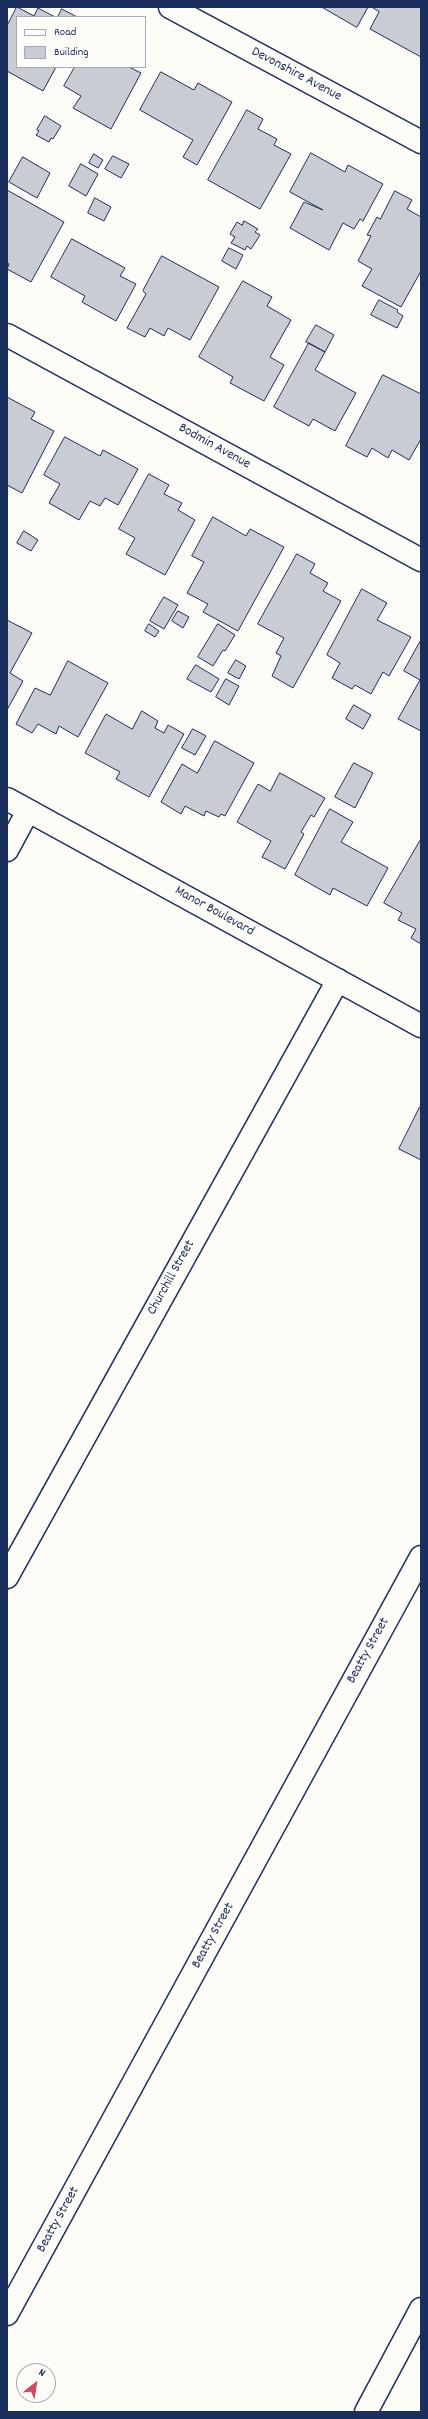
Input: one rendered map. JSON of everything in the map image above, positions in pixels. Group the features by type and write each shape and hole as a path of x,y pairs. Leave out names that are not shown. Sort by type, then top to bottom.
{"street":[{"name":"Devonshire Avenue","path":"170,7 421,142"},
{"name":"Bodmin Avenue","path":"7,335 421,560"},
{"name":"Manor Boulevard","path":"7,799 421,1026"},
{"path":"7,850 28,811"},
{"name":"Churchill Street","path":"7,1577 338,980"},
{"name":"Beatty Street","path":"7,2314 421,1557"},
{"path":"366,2412 421,2309"}],"building":[{"path":"17,7 34,16 16,16 16,68 55,68 43,91 7,71 7,26"},
{"path":"322,7 368,7 357,27"},
{"path":"372,7 421,7 421,57 370,29 379,12"},
{"path":"38,8 53,16 34,16"},
{"path":"62,9 75,16 58,16"},
{"path":"74,68 131,68 141,73 111,129 73,108 81,96 64,86"},
{"path":"161,72 194,90 198,83 232,102 197,165 183,157 193,140 140,110"},
{"path":"247,110 263,119 258,129 277,139 274,145 291,154 260,209 208,180"},
{"path":"45,116 61,126 53,139 51,138 49,142 36,135 39,131 37,130"},
{"path":"311,153 345,172 348,165 383,184 363,221 360,219 354,229 343,223 329,250 290,228 304,202 323,210 290,192"},
{"path":"94,154 103,160 98,168 89,163"},
{"path":"113,156 129,164 121,178 105,169"},
{"path":"23,157 50,173 37,198 9,182"},
{"path":"81,164 98,174 86,196 69,186"},
{"path":"7,190 64,222 31,282 7,269 9,264 7,263"},
{"path":"395,191 412,200 407,209 421,217 421,271 401,307 362,286 372,269 358,261 371,236 367,235 377,217 380,219"},
{"path":"95,198 111,207 104,221 88,213"},
{"path":"244,221 258,229 255,232 260,235 251,249 247,246 245,250 231,243 235,237 230,234 237,222 242,225"},
{"path":"72,239 125,268 120,276 136,284 116,321 82,302 85,296 51,277"},
{"path":"229,248 243,255 236,269 222,261"},
{"path":"162,256 219,287 190,340 168,328 164,336 150,328 145,337 127,328 146,294 143,291"},
{"path":"243,281 272,297 267,306 291,320 270,357 284,365 264,401 230,383 233,377 199,357"},
{"path":"379,300 398,310 397,312 403,316 397,328 371,315"},
{"path":"316,325 334,335 325,352 306,342"},
{"path":"309,343 325,352 315,370 356,393 335,431 313,419 309,426 274,407"},
{"path":"383,375 421,394 421,439 409,460 392,450 388,458 372,448 367,457 346,446"},
{"path":"7,397 35,412 31,419 54,431 22,493 7,485"},
{"path":"65,437 100,456 103,450 138,469 118,505 105,498 100,506 90,501 79,520 49,503 60,484 44,475"},
{"path":"149,474 169,485 164,494 182,503 178,510 195,520 165,575 126,554 135,538 119,529"},
{"path":"213,517 246,536 250,529 284,547 238,631 203,612 208,604 187,593 204,562 192,556"},
{"path":"24,531 38,540 31,551 17,543"},
{"path":"297,554 315,564 310,573 328,583 323,591 341,601 293,688 272,676 281,656 276,653 284,638 258,624"},
{"path":"362,589 387,603 377,620 411,637 389,676 383,672 371,694 355,685 352,689 332,678 340,663 327,655"},
{"path":"164,597 178,605 164,629 150,621"},
{"path":"178,611 189,617 183,628 172,621"},
{"path":"7,620 32,633 10,673 23,681 7,710"},
{"path":"149,624 159,631 155,637 145,631"},
{"path":"218,624 235,635 213,666 198,657"},
{"path":"421,640 421,731 398,719 420,680 404,671"},
{"path":"236,660 246,666 239,679 228,673"},
{"path":"68,661 108,683 78,737 59,726 56,734 38,724 32,733 16,724 35,688 50,695"},
{"path":"196,665 219,679 211,692 187,679"},
{"path":"226,679 239,686 229,705 216,697"},
{"path":"354,705 371,715 363,729 346,719"},
{"path":"142,711 158,721 155,728 164,733 168,725 184,734 149,797 116,779 120,772 85,753 106,714 132,729"},
{"path":"193,729 206,736 195,755 182,748"},
{"path":"215,741 254,763 225,816 221,814 219,817 206,811 204,816 185,806 181,814 161,802 182,764 197,773"},
{"path":"354,763 373,773 355,808 335,797"},
{"path":"280,773 325,798 314,817 311,815 301,832 304,834 285,869 262,857 271,841 237,822 258,784 270,791"},
{"path":"330,809 353,822 341,842 388,868 367,906 333,888 330,895 295,875"},
{"path":"421,839 421,944 411,938 416,929 398,920 402,913 384,903"},
{"path":"421,1107 421,1160 399,1149"}]}
